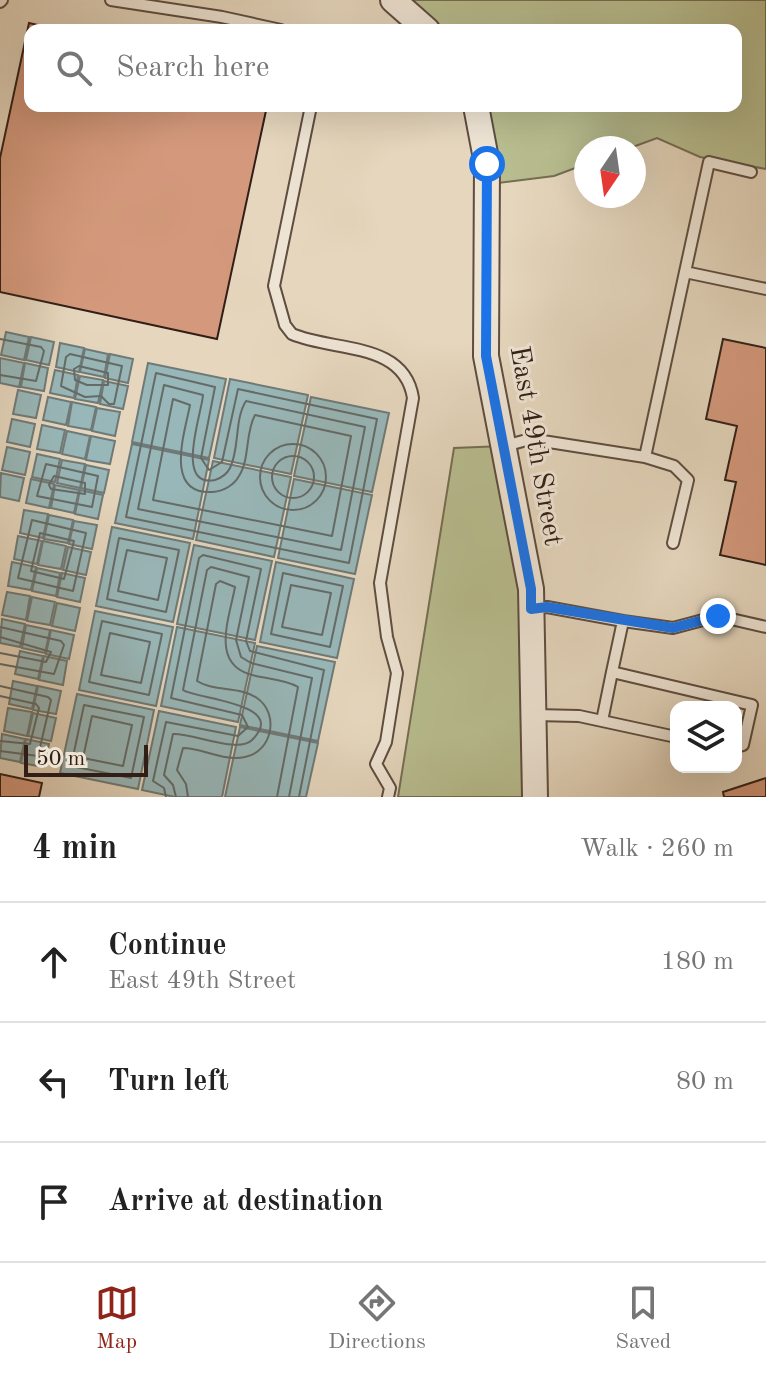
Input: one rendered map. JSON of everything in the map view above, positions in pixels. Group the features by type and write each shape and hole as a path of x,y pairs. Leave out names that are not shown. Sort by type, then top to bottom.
{"street":[{"path":"403,3 422,24"},
{"name":"East 49th Street","path":"477,112 487,164 486,356 531,589 535,797"}],"lane":[{"path":"111,0 254,24"},
{"path":"310,112 274,286 276,301 292,334 390,360 403,371 413,398 380,583 387,637 397,673 386,742 376,764 390,788 388,797"},
{"path":"645,457 709,162 751,172"},
{"path":"685,272 766,289"},
{"path":"503,446 530,439 645,457 674,466 688,480 673,543"},
{"path":"531,609 547,607 673,628 718,616 766,627"},
{"path":"602,721 623,621"},
{"path":"612,672 735,701"},
{"path":"742,703 752,705 742,745"},
{"path":"533,715 579,716 670,736"}],"green space":[{"path":"402,0 766,0 766,169 700,157 657,138 646,142 646,136 574,136 574,168 554,176 490,184 476,112 742,112 742,24 422,24"},
{"path":"503,446 531,589 535,797 398,797 454,448"}],"water":[{"path":"6,332 29,337 24,360 1,355"},
{"path":"31,337 54,342 49,365 26,360"},
{"path":"60,343 84,348 79,372 56,367"},
{"path":"85,349 108,354 104,377 80,372"},
{"path":"110,354 133,359 128,383 105,378"},
{"path":"0,358 24,363 19,387 0,383"},
{"path":"25,363 48,368 44,391 21,387"},
{"path":"148,363 226,379 209,458 132,442"},
{"path":"55,370 78,375 74,398 50,393"},
{"path":"80,376 103,380 98,403 75,399"},
{"path":"230,379 308,395 291,474 214,458"},
{"path":"104,381 128,386 123,409 100,404"},
{"path":"18,390 41,395 36,418 13,414"},
{"path":"48,397 71,402 66,425 43,420"},
{"path":"311,397 389,413 372,492 294,476"},
{"path":"72,402 96,407 91,430 68,426"},
{"path":"97,408 120,412 115,436 92,431"},
{"path":"12,419 35,424 30,447 7,442"},
{"path":"42,425 65,430 60,453 37,449"},
{"path":"67,431 90,436 85,459 62,454"},
{"path":"91,436 115,441 110,464 86,460"},
{"path":"132,444 209,460 193,539 115,523"},
{"path":"7,447 30,452 25,475 2,470"},
{"path":"37,454 60,459 55,482 32,477"},
{"path":"62,460 85,464 80,488 57,483"},
{"path":"213,461 291,477 274,557 196,540"},
{"path":"86,465 109,470 104,493 81,488"},
{"path":"1,473 24,478 19,501 0,497"},
{"path":"31,479 54,484 49,508 26,503"},
{"path":"294,479 372,495 355,574 278,558"},
{"path":"55,485 79,490 74,513 51,508"},
{"path":"80,490 103,495 98,519 75,514"},
{"path":"24,510 48,514 43,538 20,533"},
{"path":"49,515 73,520 68,543 44,539"},
{"path":"74,521 97,525 92,549 69,544"},
{"path":"112,527 190,543 173,622 96,606"},
{"path":"18,536 42,541 37,564 14,559"},
{"path":"43,541 66,546 61,569 38,565"},
{"path":"194,545 272,561 255,640 177,624"},
{"path":"68,547 91,552 86,575 63,570"},
{"path":"12,562 36,567 31,590 8,586"},
{"path":"276,562 354,579 337,658 260,642"},
{"path":"37,568 60,573 56,596 32,591"},
{"path":"62,573 85,578 80,602 57,597"},
{"path":"7,592 30,596 26,620 2,615"},
{"path":"32,597 55,602 50,625 27,621"},
{"path":"57,603 80,608 75,631 52,626"},
{"path":"95,611 173,627 156,706 79,690"},
{"path":"2,619 25,624 20,647 0,643"},
{"path":"26,625 50,630 45,653 22,648"},
{"path":"177,627 255,643 238,722 161,706"},
{"path":"51,630 74,635 69,659 46,654"},
{"path":"257,646 335,662 318,741 240,725"},
{"path":"20,651 43,656 38,679 15,674"},
{"path":"44,656 67,661 63,685 39,680"},
{"path":"13,681 37,686 32,709 9,704"},
{"path":"38,686 61,691 56,714 33,710"},
{"path":"77,694 154,710 138,789 60,773"},
{"path":"8,708 32,712 27,736 4,731"},
{"path":"159,711 236,727 222,797 175,797 142,790"},
{"path":"33,713 56,718 51,741 28,736"},
{"path":"240,727 318,743 306,797 225,797"},
{"path":"2,734 25,739 20,762 0,758"},
{"path":"26,739 49,744 44,767 21,763"}],"building":[{"path":"24,46 24,112 266,112 217,339 0,292 0,158"},
{"path":"723,339 766,348 766,565 720,555 736,482 725,480 737,426 706,419"},
{"path":"0,774 42,783 39,797 0,797"},
{"path":"766,778 766,797 724,797 723,792"}],"route":[{"path":"487,164 486,356 531,589 531,609 547,607 673,628 718,616"}]}
